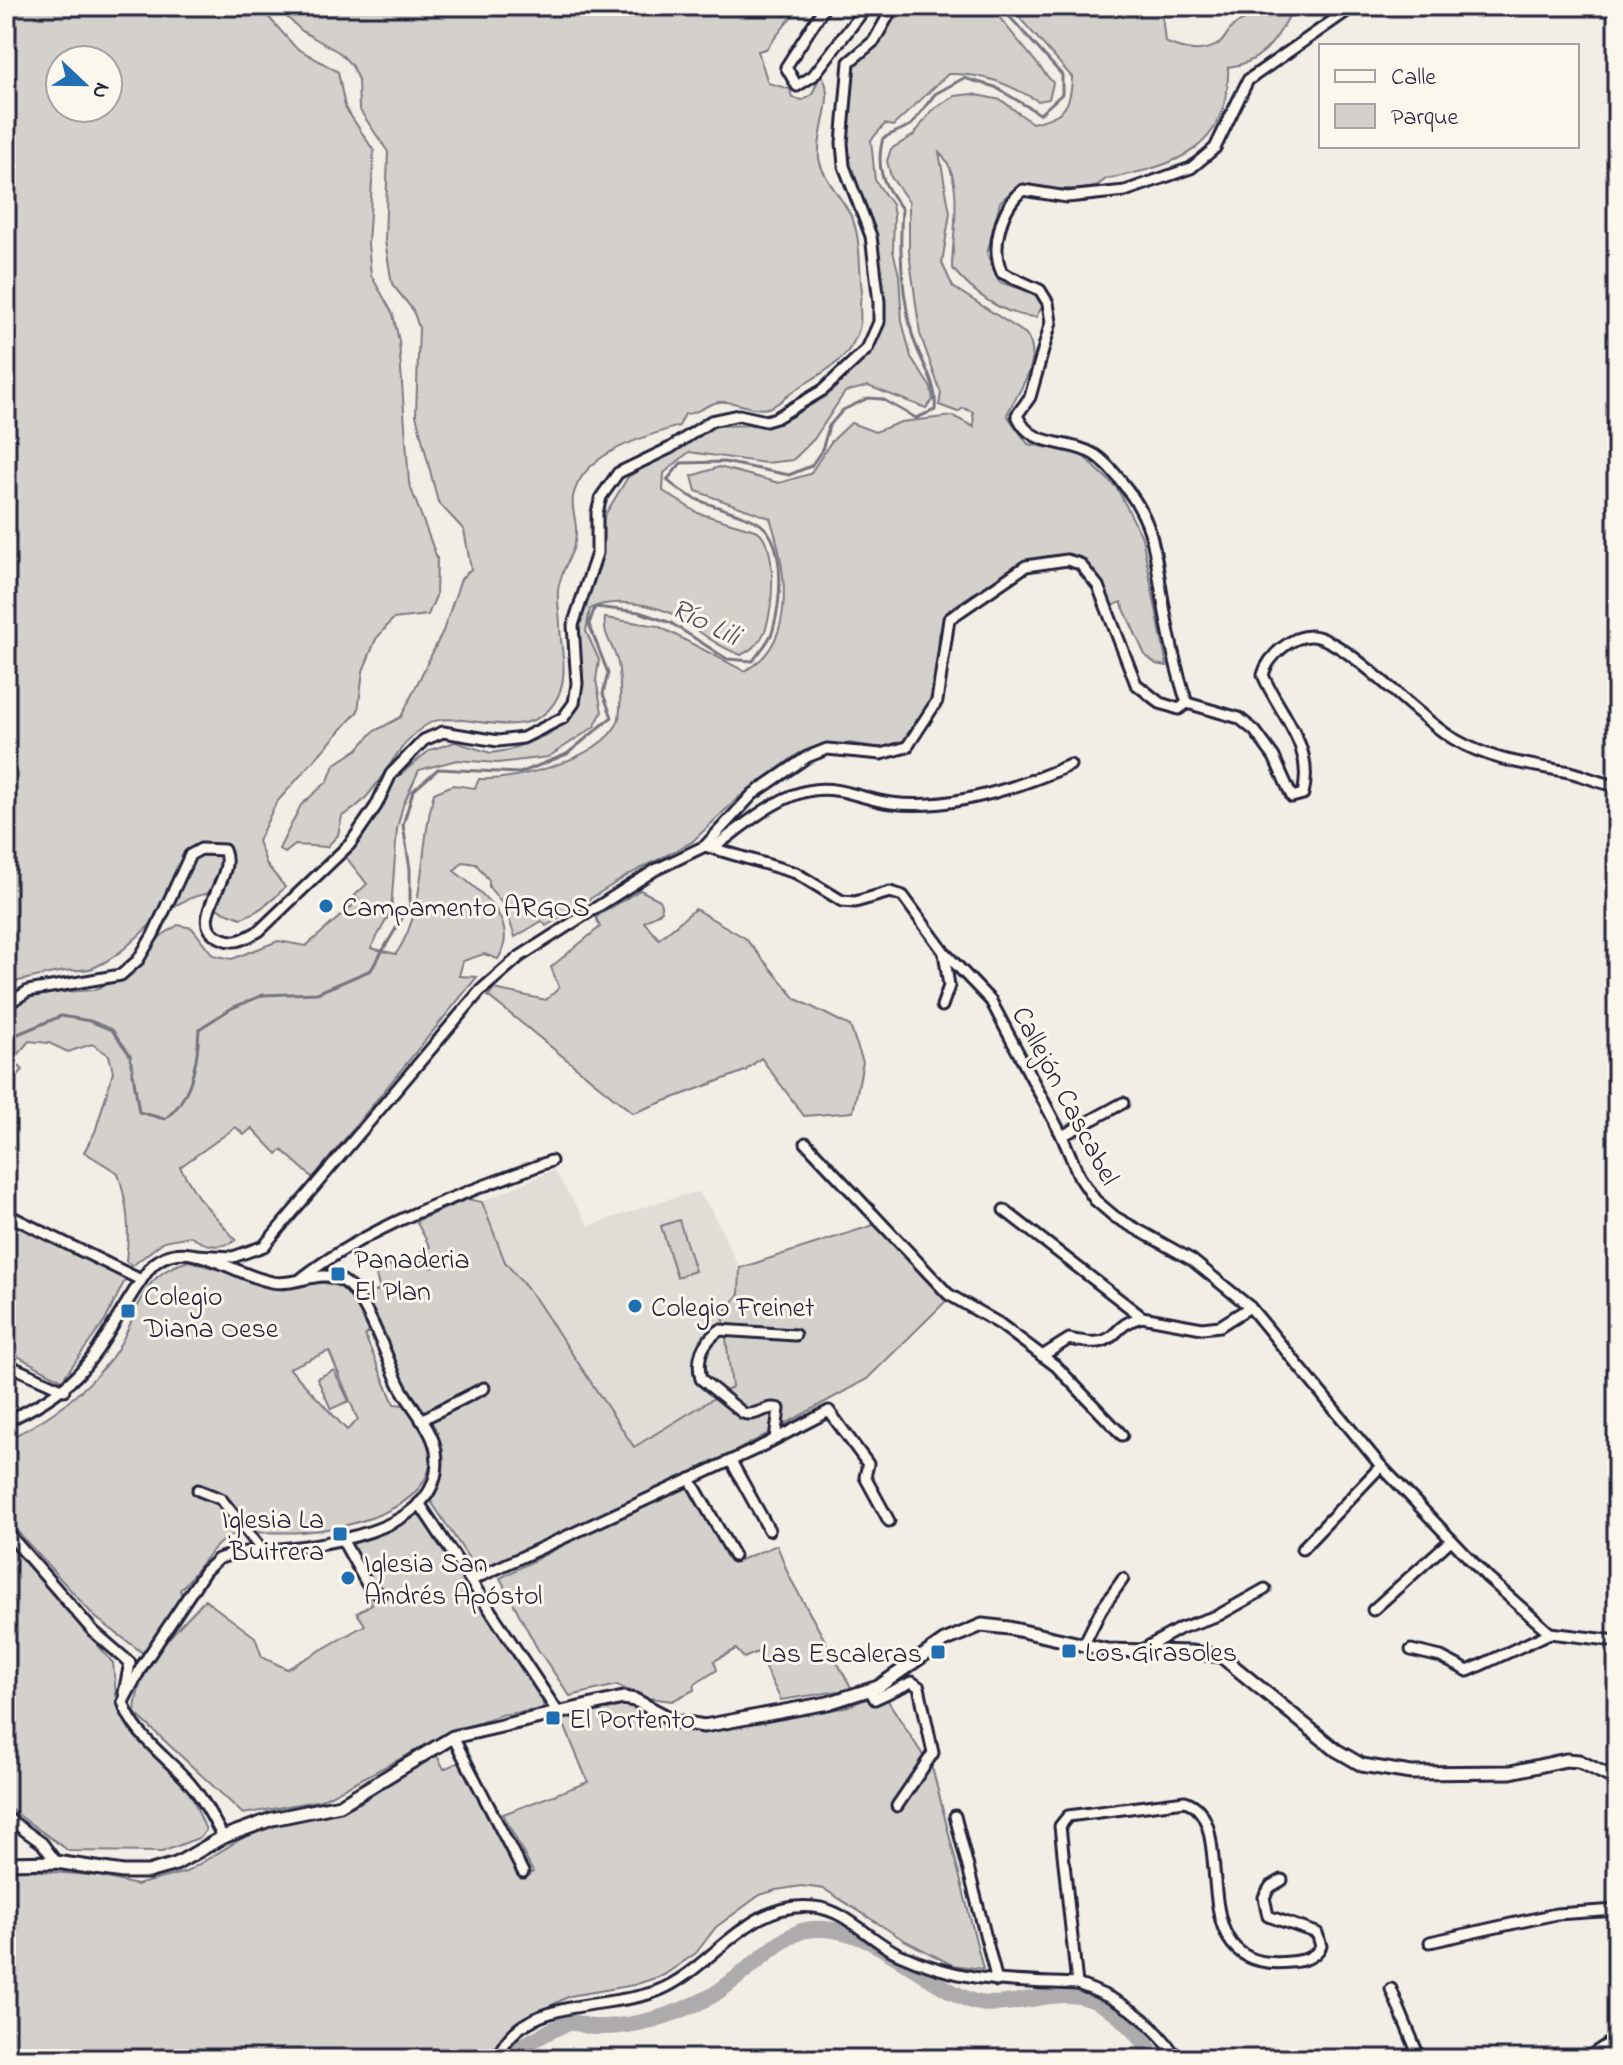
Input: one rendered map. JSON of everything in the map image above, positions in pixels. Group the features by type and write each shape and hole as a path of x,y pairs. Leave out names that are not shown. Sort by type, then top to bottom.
{"street":[{"path":"825,6 786,67 797,86 813,76 867,6"},
{"path":"6,1005 28,991 121,975 146,948 190,855 201,849 224,850 228,856 225,877 207,912 207,924 215,936 230,942 244,939 259,931 350,844 376,806 391,774 424,740 443,732 498,741 523,738 563,718 574,703 577,684 573,625 597,553 597,513 608,484 618,473 670,448 711,421 739,415 766,421 798,407 847,369 875,337 879,302 875,259 864,214 850,187 842,143 849,62 885,27 888,16 882,6"},
{"path":"1187,703 1174,665 1157,550 1149,523 1131,494 1097,456 1080,448 1044,442 1020,424 1017,415 1030,397 1051,322 1048,303 1040,290 1002,273 998,258 999,233 1007,210 1023,190 1067,197 1125,191 1191,168 1215,148 1248,80 1354,6"},
{"path":"709,847 753,794 807,757 827,749 881,754 907,747 921,731 937,701 944,632 949,619 1026,566 1067,560 1080,564 1098,586 1136,684 1169,708 1179,709 1187,703"},
{"path":"1187,703 1239,718 1255,731 1274,757 1286,792 1298,798 1306,784 1301,741 1263,675 1274,654 1303,637 1313,636 1340,648 1411,709 1476,751 1519,765 1564,770 1617,786"},
{"path":"195,1255 233,1257 264,1246 480,991 519,957 655,870 709,847 777,804 810,790 837,789 907,804 960,799 1027,783 1070,765"},
{"name":"Callejón Cascabel","path":"709,847 796,873 842,901 855,902 890,892 903,896 944,952 991,1001 1027,1075 1062,1136 1079,1176 1095,1200 1115,1217 1192,1260 1250,1307 1381,1466 1451,1540 1550,1633"},
{"path":"942,1006 949,986 944,952"},
{"path":"1062,1136 1123,1103"},
{"path":"806,1143 948,1294 1000,1324 1042,1356 1080,1387 1122,1435"},
{"path":"299,1280 344,1248 478,1188 551,1161"},
{"path":"1004,1210 1142,1317"},
{"path":"6,1214 141,1280"},
{"path":"6,1421 64,1390 99,1351 141,1280 164,1255 184,1252 272,1282 324,1275 347,1283 372,1323 400,1387 436,1451 430,1485 419,1503 387,1526 343,1541 235,1553 218,1559 205,1571 142,1666 123,1702"},
{"path":"1042,1356 1069,1339 1091,1344 1104,1342 1132,1320 1142,1317 1211,1327 1220,1326 1250,1307"},
{"path":"775,1439 779,1409 773,1407 752,1415 743,1413 701,1379 699,1354 711,1336 720,1330 795,1335"},
{"path":"6,1364 64,1390"},
{"path":"421,1420 484,1388"},
{"path":"472,1580 731,1461 829,1411 868,1464 865,1477 889,1521"},
{"path":"731,1461 769,1530"},
{"path":"1302,1549 1381,1466"},
{"path":"690,1479 734,1556"},
{"path":"198,1490 211,1492 221,1499 262,1550"},
{"path":"419,1503 559,1714"},
{"path":"6,1531 93,1631 130,1663 123,1702 127,1715 199,1795 223,1837"},
{"path":"1373,1610 1451,1540"},
{"path":"343,1541 367,1584 381,1595"},
{"path":"1083,1646 1101,1610 1123,1579"},
{"path":"1137,1652 1181,1628 1219,1615 1265,1589"},
{"path":"6,1863 56,1862 123,1872 148,1872 176,1864 223,1837 272,1819 340,1805 453,1737 623,1698 635,1700 675,1721 704,1726 828,1703 870,1690 944,1641 982,1625 1009,1628 1083,1646 1221,1656 1336,1750 1362,1765 1411,1773 1511,1772 1579,1761 1617,1780"},
{"path":"1411,1650 1431,1653 1468,1671 1550,1633 1617,1641"},
{"path":"870,1690 875,1699 912,1682 919,1687 933,1753 897,1806"},
{"path":"453,1737 523,1872"},
{"path":"1077,1984 1060,1826 1068,1816 1185,1801 1195,1804 1201,1809 1214,1852 1216,1908 1235,1948 1246,1958 1290,1962 1311,1958 1321,1946 1317,1933 1268,1916 1264,1897 1270,1887 1282,1880"},
{"path":"955,1816 997,1981"},
{"path":"6,1817 42,1843 56,1862"},
{"path":"497,2059 504,2044 517,2030 569,2006 653,1993 673,1985 753,1921 800,1906 836,1913 894,1952 953,1976 1077,1984 1120,2002 1141,2016 1159,2032 1177,2059"},
{"path":"1430,1942 1556,1914 1617,1910"},
{"path":"1391,1989 1420,2059"},
{"path":"1587,2057 1617,2038"},
{"path":"1587,2057 1604,2059"}],"shaded area":[{"name":"Colegio Freinet","path":"553,1170 589,1226 698,1192 711,1210 740,1268 739,1294 723,1314 732,1387 634,1447 535,1298 505,1262 482,1202"}],"green space":[{"path":"6,6 259,6 295,47 338,72 345,107 374,151 368,244 371,275 393,314 399,341 409,483 437,558 436,596 428,615 393,619 376,639 363,671 358,711 276,803 258,841 267,865 285,887 276,897 241,918 215,908 209,893 190,898 174,906 125,948 95,967 6,982"},
{"path":"275,6 800,6 766,49 758,51 768,83 790,89 792,98 803,100 812,94 821,74 825,83 827,103 819,158 824,173 855,226 862,292 860,325 850,348 836,363 779,403 762,409 714,403 685,414 679,426 616,449 588,469 573,497 575,540 558,591 563,681 557,698 545,713 530,721 512,724 441,720 428,724 404,745 367,797 342,816 338,835 327,847 295,845 285,853 279,849 301,805 328,781 334,765 358,749 373,732 401,717 443,631 461,579 471,569 464,530 438,502 416,415 419,328 413,310 392,284 385,241 388,152 359,109 358,80 352,66 340,53 302,31"},
{"path":"902,6 990,6 1053,83 1049,99 1038,101 995,81 973,75 948,74 893,126 885,124 871,140 875,180 892,205 894,215 893,251 899,275 902,321 911,357 931,388 933,400 926,408 868,386 845,392 814,439 793,460 766,463 689,452 664,473 663,491 698,513 758,531 764,539 771,563 772,592 762,637 753,648 741,655 657,608 609,603 590,609 586,631 599,660 596,680 602,712 594,727 548,757 497,763 457,760 419,770 403,805 397,829 391,911 371,948 396,954 406,936 418,897 434,793 453,785 475,788 479,779 514,776 555,765 593,748 617,724 619,670 606,632 605,618 658,626 744,671 762,659 774,642 784,602 780,558 770,518 696,491 692,476 719,467 779,483 810,474 831,442 851,423 875,432 901,422 953,416 974,427 973,412 963,408 958,412 939,405 941,393 920,334 909,252 909,202 891,177 887,161 891,149 914,135 931,111 954,96 972,94 1001,100 1032,123 1058,114 1067,104 1072,77 1009,6 1161,6 1165,42 1192,50 1213,47 1234,26 1247,19 1279,12 1289,16 1278,35 1257,57 1228,67 1226,95 1220,117 1209,135 1194,149 1155,168 1106,179 1095,187 1014,189 1000,202 987,254 999,282 1034,293 1043,305 1036,317 1011,312 989,302 952,268 955,191 947,163 939,152 950,213 942,263 953,287 1026,334 1031,345 1031,366 1007,415 1028,444 1080,453 1117,488 1142,537 1167,666 1156,664 1145,655 1121,602 1105,609 1095,574 1085,562 1059,556 1016,565 949,610 939,635 936,688 909,739 881,748 850,743 818,746 798,754 739,797 692,842 630,874 546,926 542,921 515,937 505,907 489,887 489,880 476,864 463,862 454,871 486,898 501,920 505,932 504,945 498,959 484,954 463,961 459,976 477,977 313,1178 282,1150 277,1154 252,1128 244,1135 236,1127 180,1167 198,1197 236,1240 219,1246 190,1236 164,1241 132,1266 126,1261 127,1217 118,1173 84,1152 95,1132 113,1072 109,1055 92,1044 68,1052 49,1043 29,1041 13,1060 23,1070 6,1088 6,1007 31,994 94,990 122,977 161,936 178,925 192,928 213,955 232,959 278,941 306,946 359,900 355,895 367,884 345,856 395,779 430,750 455,742 491,753 509,750 549,734 564,721 576,683 575,629 600,566 603,518 628,477 714,426 759,425 791,417 819,398 860,360 875,332 878,247 871,219 854,190 843,149 856,57 889,27"},
{"path":"640,890 660,900 662,911 644,922 659,939 695,909 745,938 796,999 850,1026 863,1062 853,1112 804,1116 761,1058 745,1071 633,1113 488,996 494,989 546,1000 559,988 551,967 600,927 596,917"},
{"path":"467,1199 482,1202 505,1262 535,1298 634,1447 732,1387 723,1313 739,1294 740,1268 880,1223 948,1299 867,1379 738,1450 478,1572 428,1497 440,1462 438,1439 429,1418 396,1369 374,1314 363,1296 380,1290 375,1272 409,1257 413,1265 422,1261 431,1268 439,1266 421,1252 430,1247 416,1221"},
{"path":"6,1219 126,1278 105,1321 62,1380 6,1350"},
{"path":"679,1220 695,1271 677,1277 661,1226"},
{"path":"189,1261 276,1287 321,1282 348,1289 373,1327 365,1336 394,1404 404,1405 417,1421 425,1433 431,1453 428,1473 418,1489 384,1513 320,1530 251,1533 227,1538 180,1590 184,1601 170,1614 143,1653 95,1617 6,1519 6,1440 50,1415 90,1382 122,1342 148,1287 171,1268","holes":["329,1351 358,1420 347,1430 289,1368"]},
{"path":"334,1370 349,1401 331,1409 317,1378"},
{"path":"691,1479 740,1560 777,1545 789,1576 852,1689 781,1700 757,1652 744,1658 736,1649 714,1661 717,1670 695,1684 694,1690 672,1701 642,1697 617,1685 570,1696 537,1648 500,1578"},
{"path":"418,1508 542,1699 544,1709 500,1715 442,1737 321,1800 243,1814 135,1713 137,1695 150,1664 169,1637 205,1600 255,1637 262,1657 287,1669 365,1625 357,1613 372,1604 339,1543 397,1525"},
{"path":"6,1536 113,1663 116,1695 124,1716 187,1785 206,1830 201,1837 162,1852 69,1851 6,1806"},
{"path":"883,1693 933,1771 983,1969 952,1965 904,1940 824,1889 802,1886 760,1895 716,1927 696,1953 664,1975 634,1985 570,1996 523,2019 506,2034 491,2059 13,2059 6,2049 6,1868 99,1876 136,1885 186,1872 256,1830 302,1817 339,1813 436,1754 444,1769 461,1761 526,1876 533,1872 503,1814 588,1782 562,1720 604,1708 630,1706 693,1730 843,1708"}],"waterway":[{"name":"Río Lili","path":"6,1039 61,1016 90,1021 112,1030 130,1055 139,1112 165,1119 182,1101 192,1078 199,1029 232,1008 263,995 317,993 371,970 410,905 410,869 403,825 413,791 438,769 520,773 567,754 612,717 603,694 608,673 589,624 595,607 639,612 671,623 727,659 753,661 769,638 776,618 780,587 773,541 766,529 755,521 688,495 667,480 681,463 724,462 789,475 811,466 822,450 829,426 843,410 868,398 882,399 916,418 935,410 934,390 915,344 906,303 901,256 902,209 882,176 881,149 883,138 911,125 935,94 964,78 995,87 1040,114 1062,94 1062,75 1000,6"},
{"path":"508,2059 511,2051 569,2023 595,2027 624,2025 680,2011 718,1992 784,1940 806,1930 828,1929 870,1942 969,2000 995,2004 1071,1995 1095,2001 1125,2022 1157,2059"}],"place":[{"name":"Campamento ARGOS","path":"326,906"},
{"name":"Panaderia El Plan","path":"338,1274"},
{"name":"Colegio Freinet","path":"635,1306"},
{"name":"Colegio Diana Oese","path":"128,1311"},
{"name":"Iglesia La Buitrera","path":"340,1534"},
{"name":"Iglesia San Andrés Apóstol","path":"348,1578"},
{"name":"Los Girasoles","path":"1069,1651"},
{"name":"Las Escaleras","path":"938,1652"},
{"name":"El Portento","path":"553,1718"}]}
